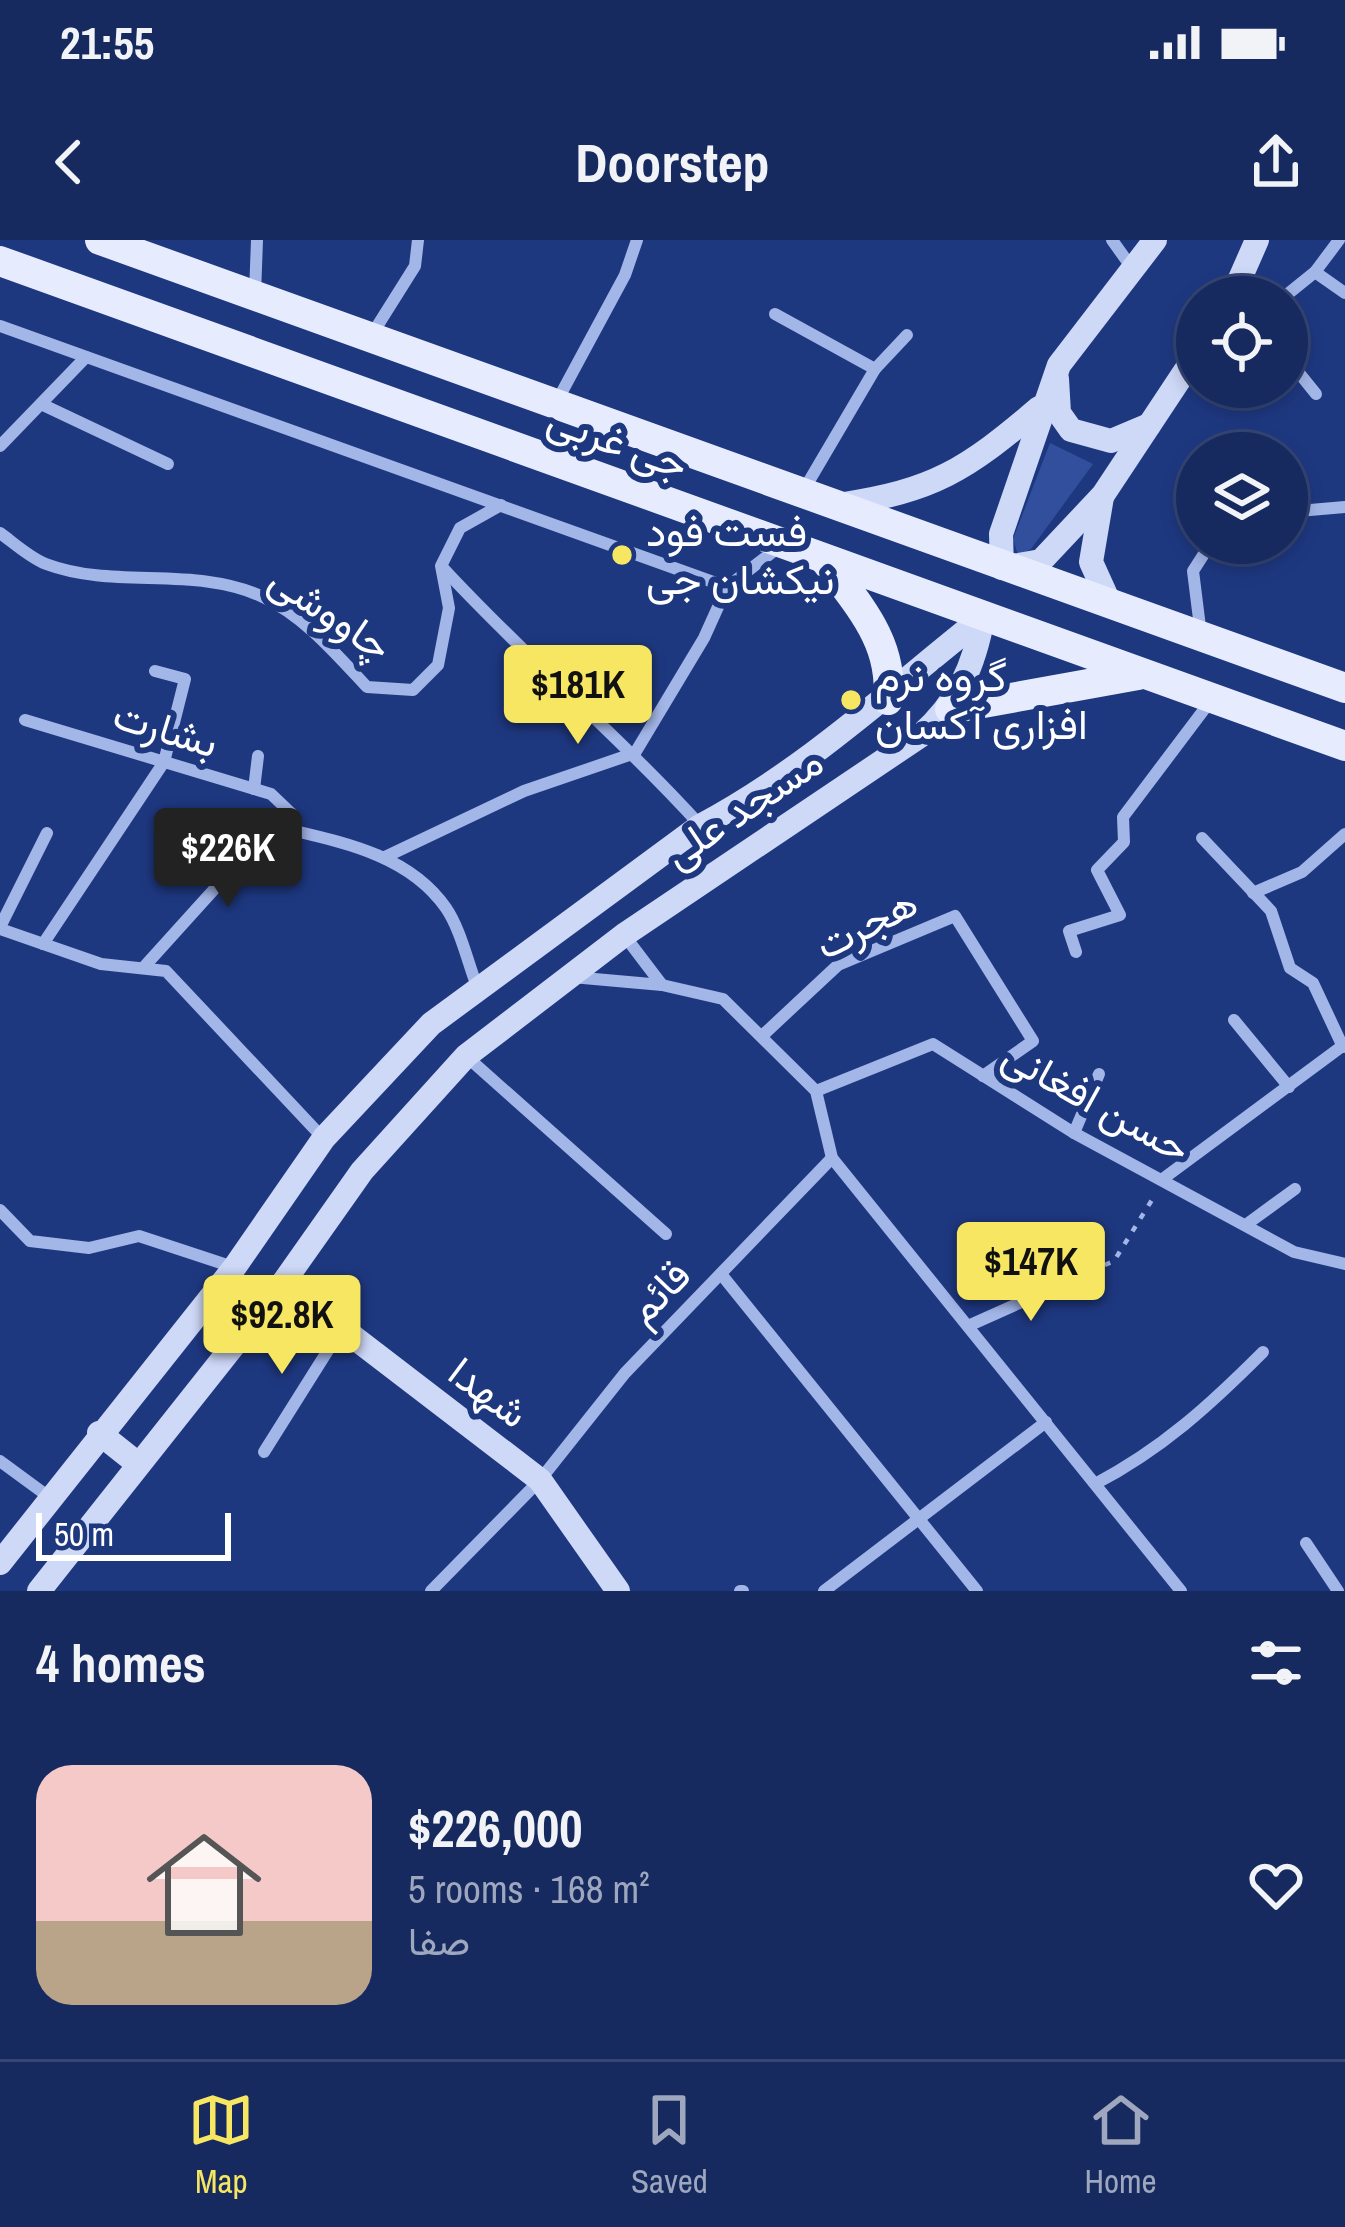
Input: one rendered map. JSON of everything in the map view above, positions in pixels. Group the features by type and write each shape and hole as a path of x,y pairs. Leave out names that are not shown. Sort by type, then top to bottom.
{"main road":[{"path":"983,617 1002,568 1001,534 1041,406 1059,365 1155,240"},
{"path":"1241,276 1257,240"},
{"name":"جی غربی","path":"114,242 1002,568 1345,688"},
{"name":"جی غربی","path":"0,261 1345,746"},
{"path":"1059,365 1059,413 1070,430 1111,441 1150,424"},
{"path":"1002,568 1041,561 1103,495 1176,385"},
{"path":"835,506 942,482 983,456 1041,406"},
{"path":"1103,495 1091,562 1110,604"},
{"path":"825,560 886,650 892,668 888,700"},
{"name":"مسجد علی","path":"0,1563 234,1268 324,1138 431,1024 700,826 738,806 888,700 983,617"},
{"name":"مسجد علی","path":"39,1591 284,1283 362,1171 466,1056 624,934 920,736 950,710 976,657 983,617"},
{"path":"950,710 1145,674"},
{"name":"شهدا","path":"284,1283 540,1480 618,1591"},
{"path":"99,1433 138,1464"}],"street":[{"path":"255,296 257,240"},
{"path":"370,338 415,266 418,240"},
{"path":"556,404 625,275 637,240"},
{"path":"1112,240 1132,268"},
{"path":"1308,278 1339,240"},
{"path":"1315,272 1345,293"},
{"path":"775,314 875,369"},
{"path":"0,326 727,587"},
{"path":"802,494 875,369 907,335"},
{"path":"0,446 86,357"},
{"path":"1308,384 1316,394"},
{"path":"41,404 168,464"},
{"path":"501,506 460,528 440,566 491,620 635,753 700,826"},
{"path":"1308,510 1345,506"},
{"name":"چاووشی","path":"0,533 44,563 102,576 160,574 262,596 321,639 367,687 413,690 438,665 448,608 440,566"},
{"path":"385,857 524,791 635,753 704,638 727,587 782,544"},
{"path":"1198,564 1193,571 1201,637"},
{"path":"43,944 164,762 185,679 155,670"},
{"path":"1076,952 1069,931 1120,915 1097,870 1124,842 1123,817 1213,698"},
{"name":"بشارت","path":"25,720 271,794 292,815 295,830 385,857 446,908 478,989"},
{"path":"254,789 259,756"},
{"path":"143,968 218,885 295,830"},
{"path":"47,833 0,928 101,964 166,970 324,1138"},
{"path":"1253,893 1302,872 1345,834"},
{"path":"1165,1178 1344,1046 1313,982 1290,968 1271,911 1202,838"},
{"name":"هجرت","path":"763,1035 838,965 955,916 1033,1041 983,1076"},
{"path":"624,934 662,986"},
{"path":"572,977 662,986 723,999 763,1035 816,1091 832,1158 1181,1591"},
{"path":"1234,1020 1289,1087"},
{"name":"حسن افغانی","path":"816,1091 933,1044 1074,1133 1165,1178 1294,1252 1345,1264"},
{"path":"466,1056 666,1234"},
{"path":"1074,1133 1099,1074"},
{"name":"قائم","path":"431,1591 540,1480 626,1373 832,1158"},
{"path":"1246,1224 1295,1190"},
{"path":"0,1210 30,1241 89,1248 140,1236 234,1268"},
{"path":"968,1326 1075,1278 1032,1245"},
{"path":"721,1274 977,1591"},
{"path":"264,1452 342,1328"},
{"path":"1095,1484 1150,1455 1197,1418 1263,1352"},
{"path":"824,1591 1046,1422"},
{"path":"3,1465 49,1497"},
{"path":"1306,1544 1338,1591"}],"path":[{"path":"1075,1278 1114,1261 1165,1178"}],"shaded area":[{"path":"1050,443 1093,464 1031,549 1018,555 1013,539"}],"place":[{"name":"فست فود نیکشان جی","path":"622,555"},
{"name":"گروه نرم افزاری آکسان","path":"851,700"}]}
